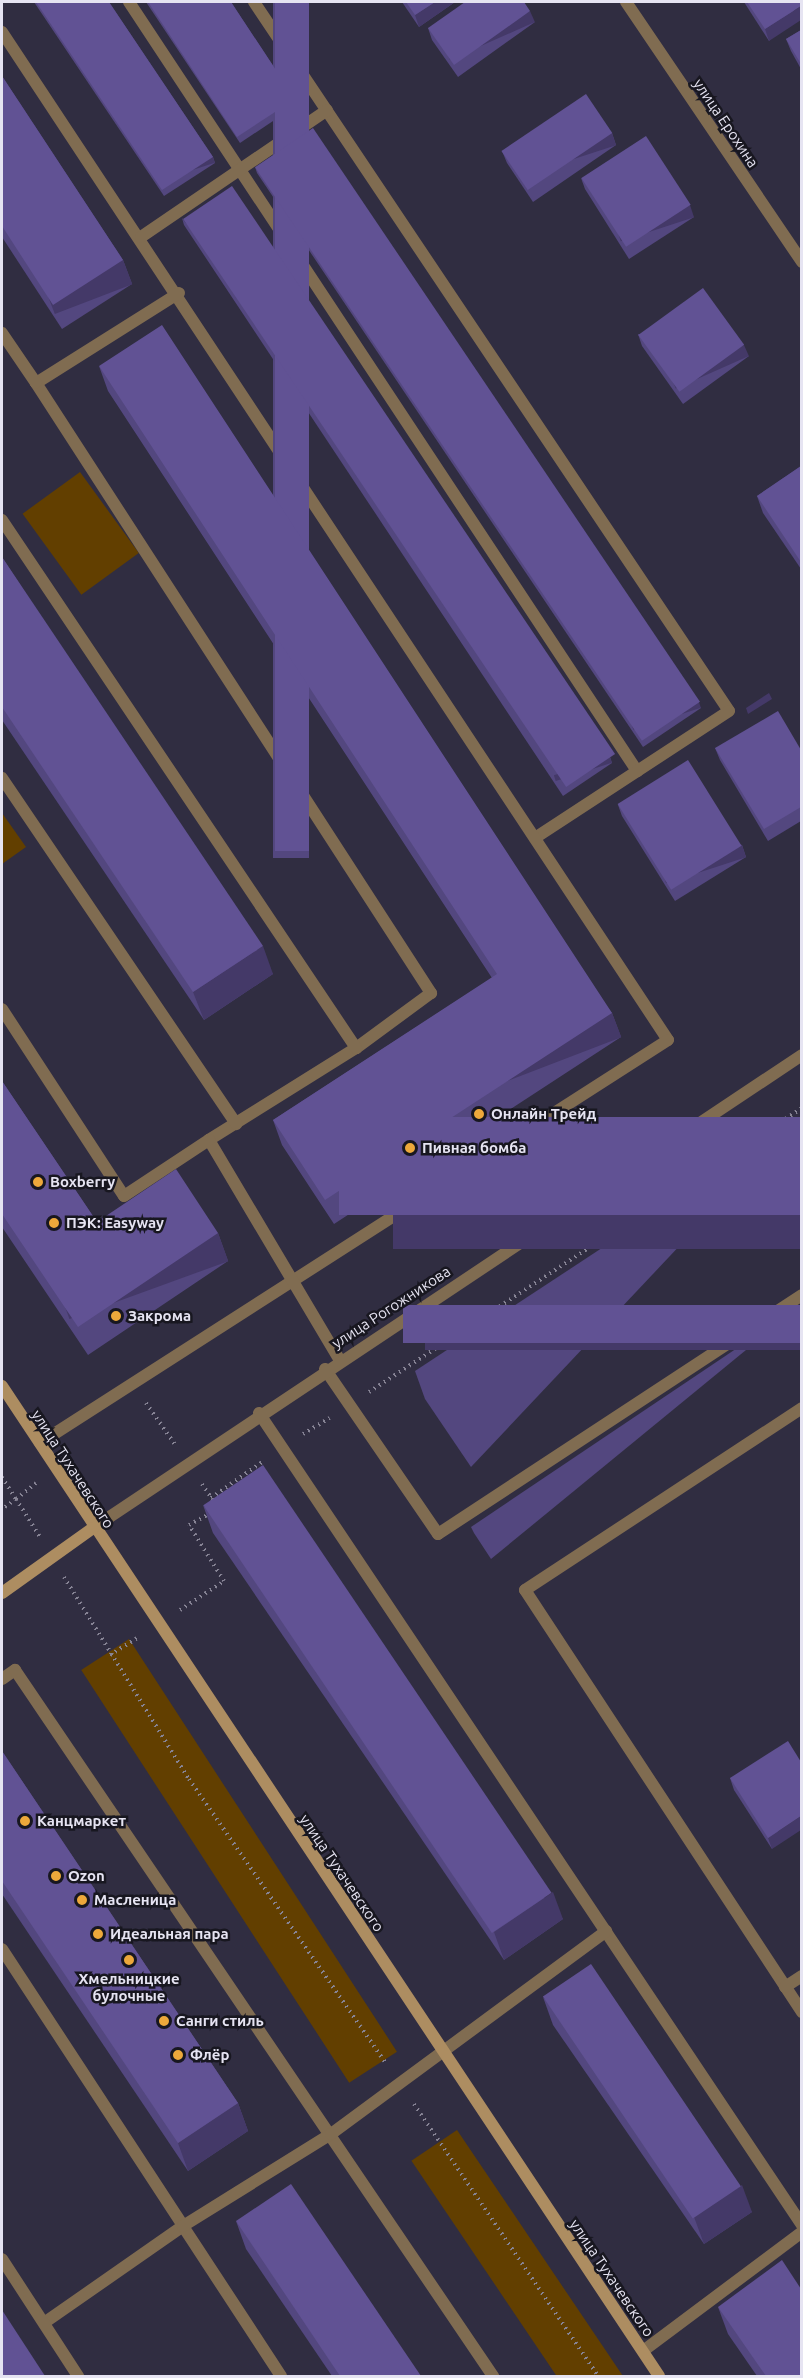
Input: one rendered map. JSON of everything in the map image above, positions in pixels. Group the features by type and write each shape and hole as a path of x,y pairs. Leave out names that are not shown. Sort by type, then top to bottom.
{"main road":[{"name":"улица Тухачевского","path":"2,1386 93,1528 659,2376"},
{"name":"улица Рогожникова","path":"2,1593 93,1528"}],"street":[{"path":"129,2 637,771"},
{"path":"254,2 729,711 535,838"},
{"name":"улица Ерохина","path":"626,2 801,262"},
{"path":"2,32 179,293 668,1040 40,1443"},
{"path":"141,237 327,110"},
{"path":"36,383 179,293"},
{"path":"2,333 431,993 356,1048 124,1196 2,1009"},
{"path":"2,520 356,1048"},
{"path":"2,778 236,1124"},
{"name":"улица Рогожникова","path":"93,1528 339,1359 801,1054"},
{"path":"210,1140 339,1359"},
{"path":"325,1369 438,1534 801,1295"},
{"path":"801,1408 525,1590 801,2012"},
{"path":"259,1413 284,1447 801,2225"},
{"path":"2,1679 15,1670 493,2376"},
{"path":"44,2323 183,2226 331,2134 445,2054 606,1931"},
{"path":"2,1949 281,2376"},
{"path":"786,1987 801,1976"},
{"path":"643,2351 801,2232"},
{"path":"2,2259 78,2376"}],"path":[{"path":"211,1498 284,1447 801,1108"},
{"path":"2,1477 16,1499 2,1509"},
{"path":"110,1655 598,2376"}],"shaded area":[{"path":"80,472 139,553 81,595 23,514"},
{"path":"2,813 26,847 2,864"},
{"path":"129,1639 397,2052 349,2083 81,1670"},
{"path":"457,2130 623,2376 557,2376 411,2161"}],"building":[{"path":"36,2 109,2 213,157 162,190"},
{"path":"148,2 231,2 295,99 237,137"},
{"path":"275,2 309,2 309,851 275,851"},
{"path":"406,2 435,2 415,15"},
{"path":"465,2 524,2 530,11 454,65 428,28"},
{"path":"747,2 801,2 801,6 765,29"},
{"path":"801,30 801,64 786,39"},
{"path":"2,76 123,260 53,305 2,226"},
{"path":"586,94 612,133 528,190 501,151"},
{"path":"313,128 700,702 642,741 255,167"},
{"path":"646,136 691,205 626,247 581,178"},
{"path":"232,186 615,754 566,787 183,219"},
{"path":"703,288 744,345 679,392 638,335"},
{"path":"162,325 612,1013 325,1200 273,1120 497,974 99,366"},
{"path":"801,466 801,562 757,496"},
{"path":"2,557 263,946 193,992 2,707"},
{"path":"778,711 801,750 801,807 764,829 715,748"},
{"path":"688,760 742,846 671,890 618,804"},
{"path":"2,1081 97,1222 176,1169 218,1233 78,1327 2,1214"},
{"path":"339,1117 801,1117 801,1215 339,1215"},
{"path":"403,1305 801,1305 801,1343 403,1343"},
{"path":"263,1465 552,1893 492,1933 203,1505"},
{"path":"788,1741 801,1762 801,1816 768,1838 730,1778"},
{"path":"2,1751 238,2103 178,2143 2,1881"},
{"path":"591,1964 741,2186 693,2219 543,1996"},
{"path":"291,2184 421,2376 340,2376 236,2221"},
{"path":"782,2260 801,2289 801,2376 766,2376 718,2307"},
{"path":"2,2310 45,2376 2,2376"}],"place":[{"name":"Онлайн Трейд","path":"479,1114"},
{"name":"Пивная бомба","path":"410,1148"},
{"name":"Boxberry","path":"38,1182"},
{"name":"ПЭК: Easyway","path":"54,1223"},
{"name":"Закрома","path":"116,1316"},
{"name":"Канцмаркет","path":"25,1821"},
{"name":"Ozon","path":"56,1876"},
{"name":"Масленица","path":"82,1900"},
{"name":"Идеальная пара","path":"98,1934"},
{"name":"Хмельницкие булочные","path":"129,1960"},
{"name":"Санги стиль","path":"164,2021"},
{"name":"Флёр","path":"178,2055"}]}
